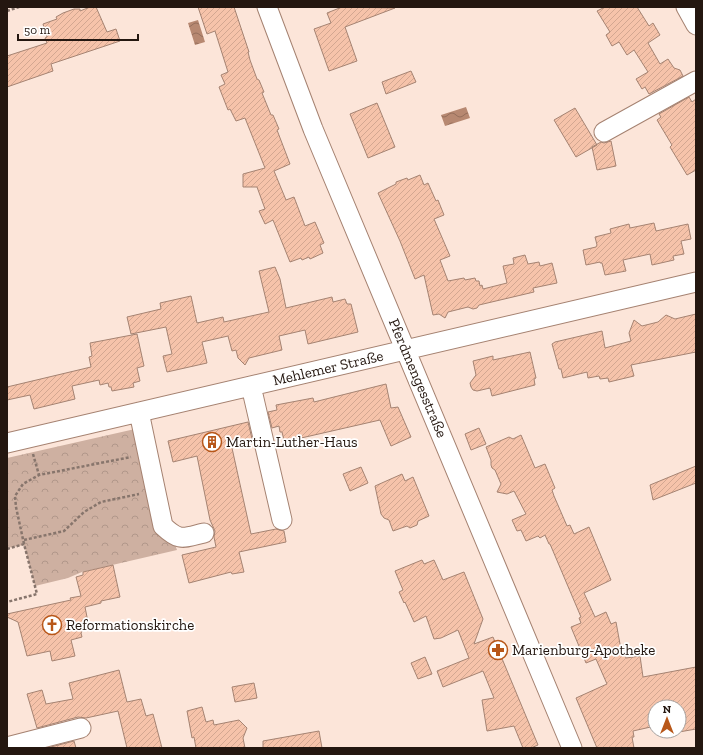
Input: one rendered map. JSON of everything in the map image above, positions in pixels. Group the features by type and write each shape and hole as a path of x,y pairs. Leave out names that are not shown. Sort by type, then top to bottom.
{"street":[{"name":"Pferdmengesstraße","path":"267,7 313,129 572,748"},
{"path":"686,7 696,25"},
{"path":"604,132 696,81"},
{"name":"Mehlemer Straße","path":"7,443 696,282"},
{"path":"251,386 282,520"},
{"path":"139,412 163,526 174,536 184,538 204,533"},
{"path":"7,747 81,728"}],"path":[{"path":"7,11 19,7"},
{"path":"28,438 39,475"},
{"path":"7,602 37,594 16,507 16,496 23,484 39,475 148,454"},
{"path":"24,540 64,531 84,512 101,502 155,490"},
{"path":"7,549 24,544"}],"green space":[{"path":"135,429 177,550 82,572 68,578 35,586 24,545 7,548 7,458"}],"water":[{"path":"198,20 205,42 195,45 188,23"},
{"path":"466,107 470,118 445,126 441,115"}],"building":[{"path":"90,7 96,7 107,32 116,29 120,41 51,64 53,71 7,87 7,56 47,43 45,38 47,37 43,24 57,19 56,17 74,9 80,9 80,11"},
{"path":"198,7 234,7 249,52 250,60 257,79 259,80 264,92 262,93 271,115 273,115 279,129 277,130 290,164 274,171 286,200 294,197 305,226 315,222 324,243 320,245 323,253 310,259 309,257 302,260 301,258 290,262 273,220 265,224 259,211 265,209 257,187 243,187 243,174 265,168 245,118 236,121 230,109 228,110 219,87 225,84 221,75 228,72 215,31 207,34"},
{"path":"342,7 395,8 345,27 357,61 329,71 314,29 331,23 327,13"},
{"path":"605,7 637,7 649,26 653,23 660,35 648,43 660,64 668,59 674,68 680,70 683,76 649,94 645,87 642,89 636,79 648,72 634,50 627,55 619,42 612,46 606,35 610,32 597,11"},
{"path":"411,71 416,82 386,94 382,82"},
{"path":"689,97 692,102 696,99 696,170 687,175 670,147 672,145 657,120 661,117 659,114"},
{"path":"377,103 395,147 368,158 350,114"},
{"path":"575,108 597,145 576,157 554,120"},
{"path":"611,141 616,166 597,170 592,147 601,142 604,143"},
{"path":"420,175 424,185 428,183 436,201 438,200 444,215 434,219 450,256 440,260 448,281 464,278 465,280 475,278 476,281 479,281 480,286 482,285 483,289 507,283 503,266 514,264 513,258 525,255 528,264 539,262 540,266 552,263 557,283 533,288 534,292 479,305 477,308 473,309 468,307 448,312 445,318 439,314 433,315 424,275 415,279 400,241 378,193 396,184 396,182 407,178 408,180"},
{"path":"654,223 656,231 688,224 691,239 681,241 684,254 673,256 674,260 652,265 650,254 623,260 626,271 605,275 602,263 600,262 586,265 583,250 596,247 595,237 611,233 610,229 629,224 630,228"},
{"path":"275,267 280,279 286,308 332,297 333,302 345,299 347,304 351,304 358,332 308,344 305,330 279,336 282,350 249,358 245,365 238,358 236,350 232,351 228,336 202,342 207,363 167,372 163,356 172,354 166,327 131,334 127,317 161,309 160,303 191,296 197,323 223,317 224,322 269,312 259,271"},
{"path":"696,314 696,352 631,365 634,376 609,382 608,378 600,379 599,376 588,378 587,372 563,378 561,369 559,369 552,344 555,342 602,331 605,348 631,341 629,333 634,320 642,326 658,322 666,315 675,319"},
{"path":"137,334 144,366 137,368 140,381 133,383 134,387 112,391 108,383 100,385 99,380 72,386 75,399 34,409 30,395 7,400 7,387 91,367 89,357 92,356 90,343"},
{"path":"530,352 536,378 534,379 535,385 492,396 490,388 477,391 473,390 471,387 470,383 476,375 473,361 493,356 493,360"},
{"path":"386,384 391,408 398,407 411,437 391,446 380,420 288,441 287,439 284,440 279,426 272,428 268,412 277,410 276,405 313,398 314,402"},
{"path":"248,422 253,443 232,448 251,534 276,529 284,531 286,542 239,552 244,572 232,574 231,572 189,583 182,555 216,547 214,537 215,531 210,520 197,456 173,462 168,441"},
{"path":"479,428 486,444 471,450 465,434"},
{"path":"521,435 535,468 545,464 555,488 552,490 554,496 567,526 570,525 574,534 589,527 611,580 584,593 595,617 606,612 611,624 616,622 620,644 626,658 640,656 643,677 696,667 696,729 687,731 687,699 647,699 647,728 633,731 634,737 632,737 634,748 597,748 576,698 607,684 596,659 586,663 571,627 581,623 579,618 581,617 545,535 540,538 538,536 526,541 521,530 517,531 512,520 526,514 514,491 507,494 497,492 501,484 495,470 492,468 491,460 486,447 509,437 513,439"},
{"path":"696,466 696,483 653,500 650,485"},
{"path":"361,467 368,483 350,491 343,474"},
{"path":"402,474 405,481 413,477 429,516 418,521 417,525 410,528 407,526 393,531 389,520 384,518 381,514 375,486"},
{"path":"422,560 424,564 434,560 443,580 464,572 483,619 474,644 493,637 538,745 531,748 523,748 514,726 487,731 482,700 494,698 483,671 443,687 437,671 469,658 458,630 441,638 434,639 426,616 414,622 405,602 404,603 399,592 403,590 395,571"},
{"name":"Reformationskirche","path":"113,565 120,597 101,601 101,603 85,607 88,622 81,633 82,637 71,640 75,656 52,661 50,651 27,656 18,622 7,617 7,614 71,600 70,598 81,596 76,577 83,575 83,572"},
{"path":"425,657 432,674 418,679 411,663"},
{"path":"119,670 127,702 141,699 146,716 153,714 162,748 127,748 118,711 86,718 78,717 37,728 27,694 42,690 46,704 73,699 69,683"},
{"path":"254,683 257,698 235,702 232,687"},
{"path":"202,707 206,722 213,720 214,725 239,720 247,728 243,738 245,748 196,748 194,737 192,738 187,711"},
{"path":"319,731 322,748 263,748 263,741"},
{"path":"74,741 76,748 47,748"}],"place":[{"name":"Martin-Luther-Haus","path":"212,442"},
{"name":"Reformationskirche","path":"52,625"},
{"name":"Marienburg-Apotheke","path":"498,650"}]}
